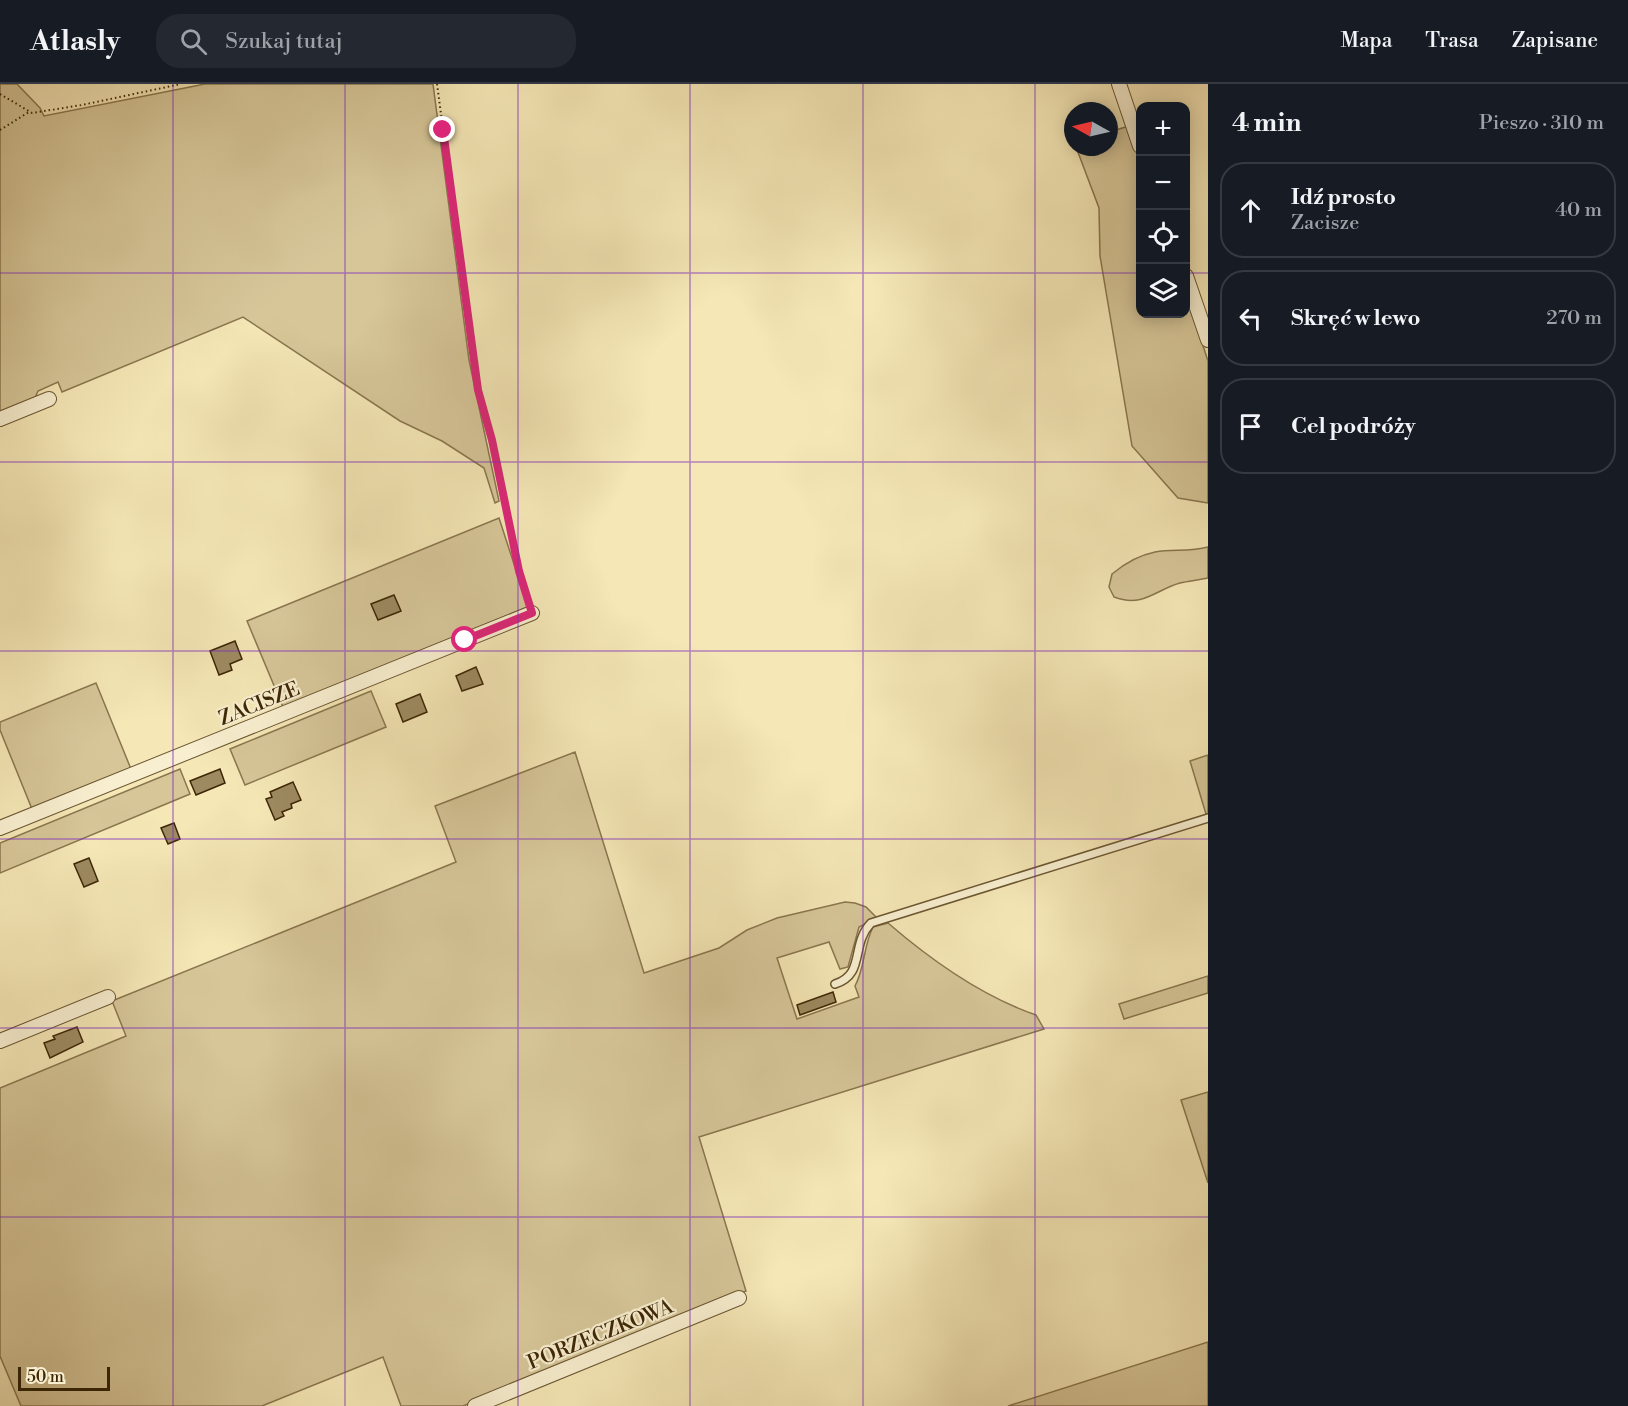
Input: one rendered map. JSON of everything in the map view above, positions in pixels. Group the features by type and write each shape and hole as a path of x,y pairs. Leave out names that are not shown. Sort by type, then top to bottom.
{"street":[{"path":"1119,84 1136,134"},
{"path":"1190,290 1208,340"},
{"path":"0,419 49,399"},
{"name":"ZACISZE","path":"0,828 532,613"},
{"path":"0,1041 108,997"},
{"name":"PORZECZKOWA","path":"475,1406 739,1298"}],"lane":[{"path":"836,984 848,980 852,975 859,941 871,924 1208,818"}],"path":[{"path":"0,130 28,112 82,105 181,84"},
{"path":"437,84 478,390 492,440 519,571 532,613"},
{"path":"0,94 28,112"}],"shaded area":[{"path":"0,84 17,84 40,108 44,116 205,84 433,84 469,360 499,501 495,503 484,468 442,441 400,421 243,317 62,392 58,382 38,391 35,398 0,412"},
{"path":"1129,126 1136,147 1136,318 1190,318 1190,306 1208,361 1208,503 1178,498 1132,446 1100,256 1099,208 1079,156 1118,156 1118,129"},
{"path":"499,518 528,607 283,707 247,621"},
{"path":"1208,547 1208,578 1180,583 1148,597 1133,600 1114,597 1109,587 1112,574 1127,563 1144,555"},
{"path":"96,683 131,769 32,809 0,730 0,722"},
{"path":"371,691 386,727 245,785 230,749"},
{"path":"575,752 644,973 719,948 747,930 777,918 845,902 855,903 866,907 877,918 859,927 848,967 840,969 829,942 777,958 797,1019 859,997 855,986 861,972 867,942 873,927 888,923 922,951 977,988 1036,1015 1044,1029 699,1137 746,1291 463,1406 401,1406 383,1357 262,1406 21,1406 0,1356 0,1088 126,1036 112,1001 456,862 435,806"},
{"path":"1208,755 1208,814 1206,814 1190,761"},
{"path":"180,769 190,794 0,873 0,843"},
{"path":"1208,976 1208,993 1124,1019 1119,1004"},
{"path":"1208,1092 1208,1183 1181,1100"},
{"path":"1208,1342 1208,1406 1008,1406"}],"building":[{"path":"394,595 401,611 378,620 371,604"},
{"path":"235,641 242,659 230,664 232,670 219,675 210,651"},
{"path":"476,667 483,684 462,691 456,676"},
{"path":"420,694 427,712 403,722 396,704"},
{"path":"220,769 225,783 196,795 190,781"},
{"path":"293,782 301,800 291,804 292,808 282,812 284,816 275,820 266,799 272,797 270,792"},
{"path":"174,823 180,839 168,844 161,828"},
{"path":"89,858 98,881 84,887 74,864"},
{"path":"833,992 836,1002 800,1015 797,1005"},
{"path":"77,1027 83,1042 50,1058 44,1043 55,1039 53,1036"}],"route":[{"path":"443,130 478,390 492,440 519,571 532,613 465,640"}]}
